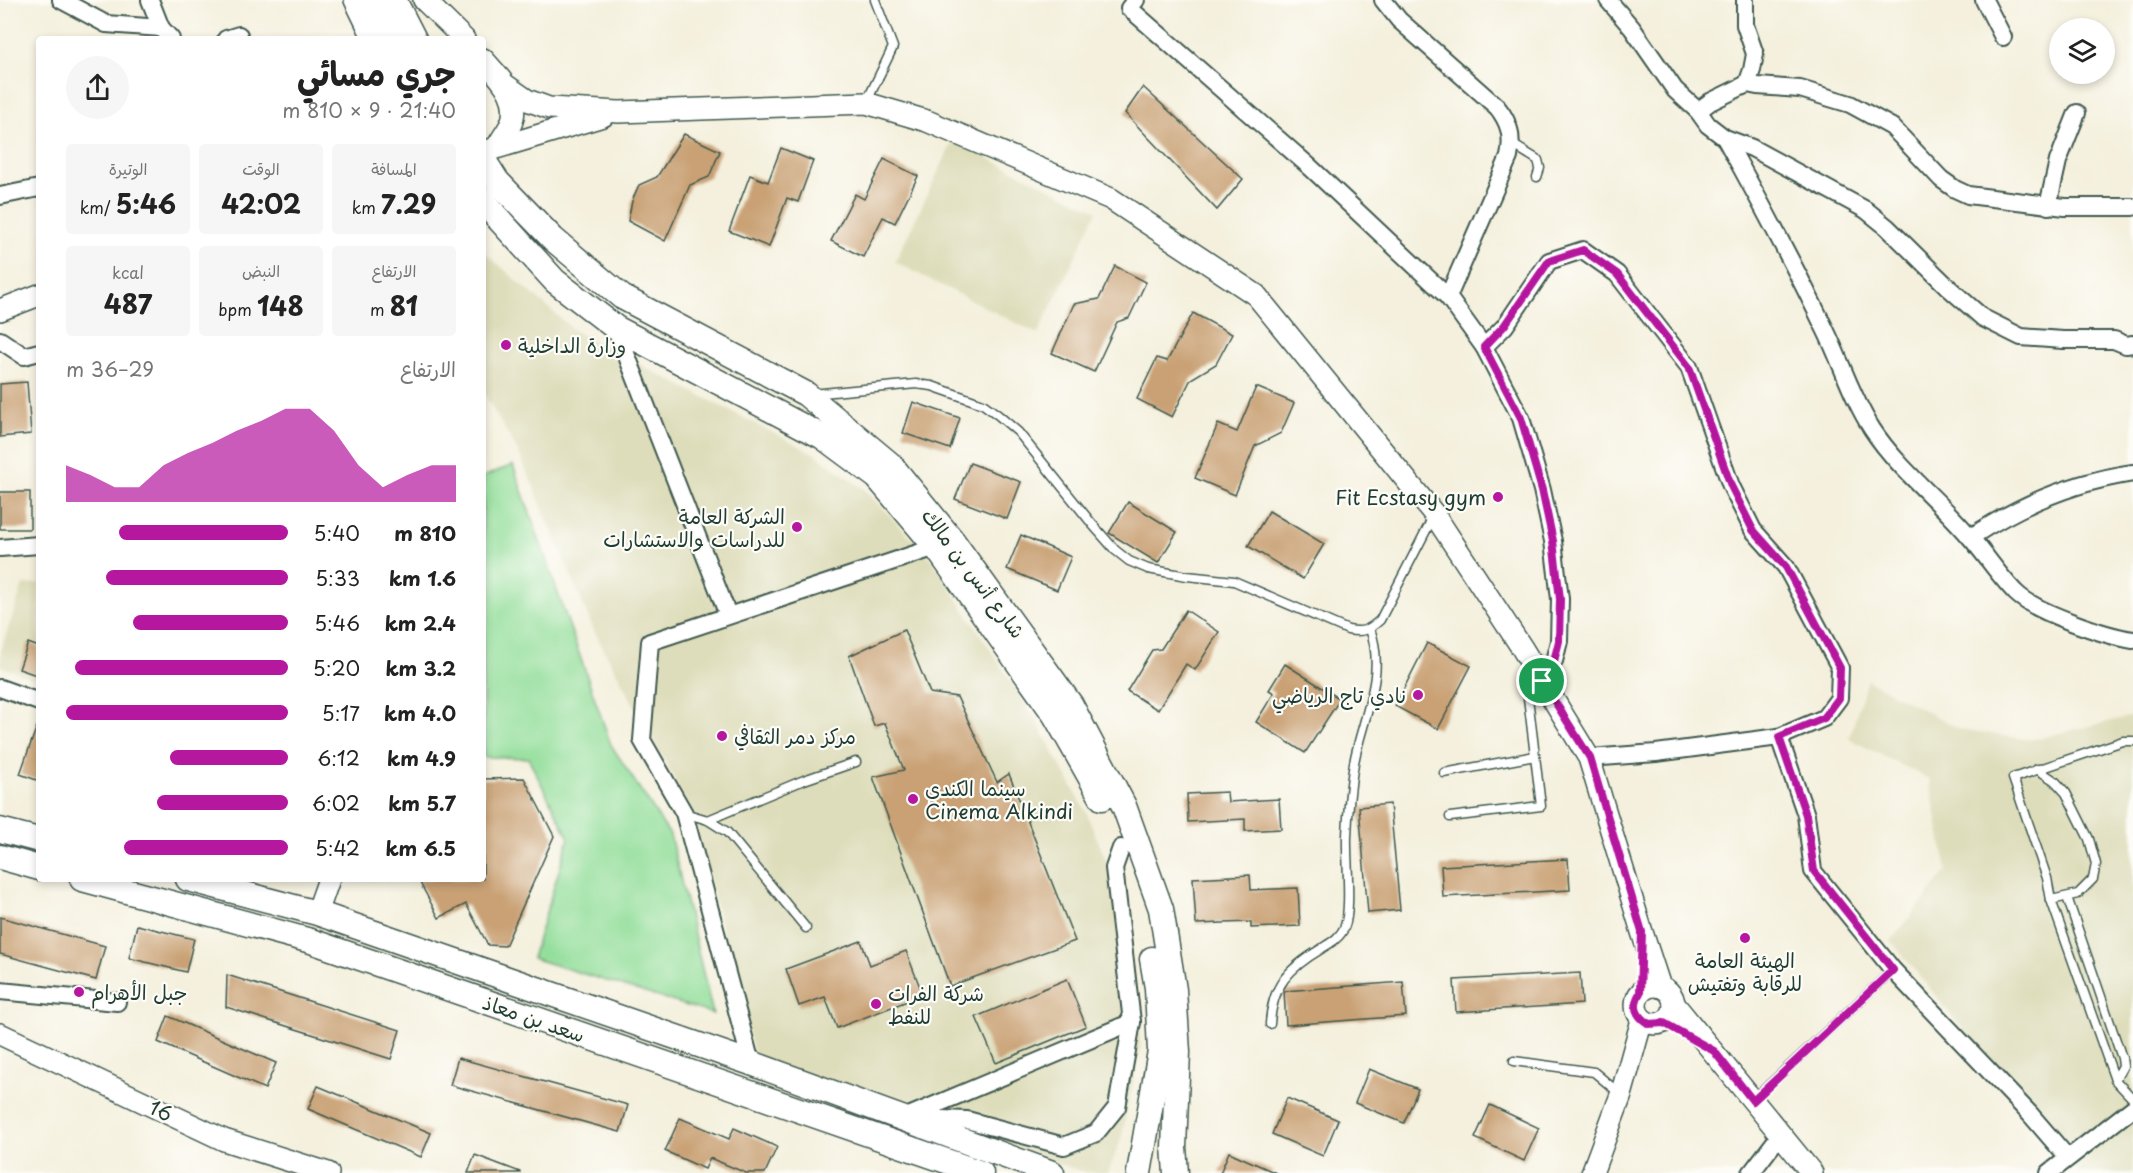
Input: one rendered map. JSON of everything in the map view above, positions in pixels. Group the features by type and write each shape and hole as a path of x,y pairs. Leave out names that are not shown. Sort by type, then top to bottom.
{"main road":[{"path":"370,0 388,36"},
{"path":"394,0 412,36"},
{"name":"شارع أنس بن مالك","path":"488,152 490,201 555,281 616,328 823,437 877,477 936,548 1055,715 1110,812 1145,912 1158,1009 1160,1051 1140,1168"},
{"name":"شارع أنس بن مالك","path":"490,201 553,239 622,297 806,394 891,465 952,540 1071,705 1124,806 1161,909 1174,990 1178,1052 1174,1147 1176,1173"},
{"path":"0,830 36,839"},
{"path":"0,857 36,866"},
{"name":"سعد بن معاذ","path":"93,882 311,941 981,1173"},
{"name":"سعد بن معاذ","path":"199,882 317,913 751,1063 1052,1173"}],"street":[{"path":"61,0 106,24 166,34"},
{"path":"150,0 166,34"},
{"path":"353,0 361,36"},
{"path":"353,0 372,36"},
{"path":"424,0 461,36"},
{"path":"1136,0 1129,8 1310,167 1448,297 1484,347 1521,418 1542,490 1553,541 1560,599 1559,641 1554,661 1542,681"},
{"path":"1383,0 1399,20 1497,107 1505,117 1511,132 1512,144 1509,157 1448,297"},
{"path":"1608,0 1632,27 1675,90 1698,111 1708,125 1725,138 1752,148 1866,210 1983,318 2011,333 2033,339 2114,340 2126,345 2133,344"},
{"path":"1745,0 1745,25 1755,54 1747,84"},
{"path":"1984,0 2003,37"},
{"path":"486,62 507,86 527,100 549,108 619,112 866,103 927,121 1111,200 1256,295 1434,514 1522,648 1590,758 1660,987"},
{"path":"1698,111 1710,102 1747,84 1800,89 1850,104 1892,127 1941,178 1955,189 1968,195 2048,206 2133,207"},
{"path":"488,152 510,126 513,117 513,106 507,86"},
{"path":"488,152 619,112"},
{"path":"2048,206 2058,161 2077,113"},
{"path":"1725,138 1805,288 1859,409 1874,432 1899,462 1971,537 2010,586 2027,602 2100,633 2133,640"},
{"path":"0,196 36,189"},
{"path":"1484,347 1504,326 1549,261 1583,250 1617,274 1689,367 1731,486 1753,530 1786,567 1840,668 1839,698 1824,718 1779,737 1656,753 1590,758"},
{"path":"7,307 36,296"},
{"path":"7,307 36,303"},
{"path":"616,328 728,615"},
{"path":"0,340 24,356 36,353"},
{"path":"1971,537 2044,496 2097,480 2133,473"},
{"path":"0,548 36,545"},
{"path":"751,1063 684,813 642,740 650,642 936,548"},
{"path":"0,688 36,701"},
{"path":"1779,737 1806,815 1814,871 1893,970 2030,1114 2067,1157"},
{"path":"904,1118 967,1120 1064,1146 1096,1133 1117,1107 1132,1022 1114,868 1121,848"},
{"path":"317,913 328,882"},
{"path":"1640,993 1642,932"},
{"path":"1714,1051 1664,1023 1649,1024 1642,1020 1635,1007 1640,993 1646,988 1660,987 1667,991 1674,1004 1714,1051 1812,1173"},
{"path":"0,991 117,1002"},
{"path":"1664,1023 1670,1018 1674,1004"},
{"path":"1592,1173 1622,1095 1642,1020"},
{"path":"904,1118 1132,1022"},
{"name":"16","path":"0,1034 224,1140 328,1173"},
{"path":"2049,1173 2133,1108"},
{"path":"1751,1173 1780,1135"}],"lane":[{"path":"866,103 893,47 875,0"},
{"path":"1512,144 1540,162 1537,177"},
{"path":"806,394 916,384 932,386 983,404 1018,432 1093,525 1115,550 1129,561 1148,569 1234,581 1348,630 1360,632 1370,629 1380,620 1434,514"},
{"path":"1270,1024 1273,999 1286,976 1304,959 1338,938 1347,923 1347,841 1351,780 1377,666 1370,629"},
{"path":"1450,817 1541,806 1522,648"},
{"path":"2133,741 2122,741 2013,778 2047,879 2051,900 2115,1080 2133,1100"},
{"path":"1444,773 1535,756"},
{"path":"708,820 804,780 856,762"},
{"path":"2037,769 2055,781 2066,793 2088,839 2096,864 2092,879 2078,894 2051,900"},
{"path":"684,813 708,820 727,832 806,928"},
{"path":"2067,897 2122,1058 2123,1066 2115,1080"},
{"path":"1753,1101 1893,970"},
{"path":"1515,1062 1594,1072 1622,1095"}],"shaded area":[{"path":"953,141 1097,211 1038,334 895,262"},
{"path":"486,254 576,332 815,454 865,490 930,557 1034,717 1085,810 1127,910 1141,1047 1121,1139 1108,1173 1086,1173 903,1112 755,1058 691,810 595,633 520,455 486,397"},
{"path":"36,583 36,680 0,666 0,652 23,585"},
{"path":"1867,680 1960,729 2030,740 2133,716 2133,1173 2079,1173 1891,941 1947,871 1929,779 1849,739"}],"green space":[{"path":"513,465 611,745 670,835 713,1014 532,958 569,838 528,758 486,757 486,476"}],"building":[{"path":"1143,87 1243,179 1217,210 1125,113"},
{"path":"684,134 720,151 709,177 690,185 665,241 628,221 632,201 639,185 657,177"},
{"path":"781,148 813,161 798,202 787,198 769,247 729,231 750,175 768,182"},
{"path":"884,159 918,176 895,223 883,217 863,257 831,241 855,194 864,199"},
{"path":"1115,266 1146,282 1129,318 1117,322 1094,372 1052,353 1074,304 1099,299"},
{"path":"1193,313 1232,334 1216,364 1191,379 1172,417 1137,399 1157,358 1167,361"},
{"path":"27,382 31,434 0,437 0,384"},
{"path":"1256,387 1294,403 1281,433 1255,446 1235,495 1195,478 1218,424 1237,432"},
{"path":"913,402 960,418 950,449 903,433"},
{"path":"970,463 1021,482 1007,519 955,499"},
{"path":"0,492 30,492 30,529 0,529"},
{"path":"1128,502 1177,532 1158,563 1109,533"},
{"path":"1269,511 1324,544 1303,579 1248,546"},
{"path":"1021,535 1071,557 1057,590 1007,569"},
{"path":"1186,610 1219,632 1195,670 1186,664 1158,710 1127,691 1152,650 1161,649"},
{"path":"904,630 930,693 957,697 997,782 1009,774 1075,941 950,986 873,777 904,770 885,723 874,726 849,656"},
{"path":"28,643 36,646 36,675 19,669"},
{"path":"1427,643 1471,666 1438,729 1395,706"},
{"path":"1285,664 1340,699 1305,753 1256,722 1274,693 1269,690"},
{"path":"36,729 36,780 20,774"},
{"path":"524,778 554,836 505,946 488,945 466,904 439,918 420,882 486,882 486,779"},
{"path":"1227,792 1228,802 1279,799 1281,829 1245,831 1245,819 1188,822 1187,794"},
{"path":"1390,804 1400,910 1368,913 1359,807"},
{"path":"1568,859 1570,890 1443,897 1441,866"},
{"path":"1250,875 1251,890 1298,888 1300,926 1251,928 1251,922 1196,924 1193,878"},
{"path":"0,917 105,946 96,980 0,954"},
{"path":"137,925 194,939 186,972 129,958"},
{"path":"861,941 870,965 906,951 923,995 837,1028 825,997 799,1006 786,969"},
{"path":"1580,973 1582,1004 1456,1012 1454,980"},
{"path":"227,975 400,1030 391,1059 226,1007"},
{"path":"1067,979 1086,1026 996,1063 976,1017"},
{"path":"1403,982 1406,1016 1286,1025 1284,991"},
{"path":"168,1016 276,1063 265,1089 158,1042"},
{"path":"458,1058 628,1105 620,1132 450,1085"},
{"path":"1369,1069 1418,1089 1404,1123 1355,1103"},
{"path":"318,1086 431,1133 421,1157 308,1109"},
{"path":"1287,1098 1338,1120 1323,1156 1272,1134"},
{"path":"1490,1105 1539,1128 1524,1161 1475,1138"},
{"path":"680,1118 729,1139 734,1128 777,1147 765,1173 746,1173 710,1158 705,1169 665,1151"},
{"path":"1229,1152 1276,1173 1220,1173"},
{"path":"475,1155 520,1172 520,1173 468,1173"}],"place":[{"name":"وزارة الداخلية","path":"506,345"},
{"name":"Fit Ecstasy gym","path":"1498,497"},
{"name":"الشركة العامة للدراسات والاستشارات","path":"797,527"},
{"name":"نادي تاج الرياضي","path":"1418,695"},
{"name":"مركز دمر الثقافي","path":"722,736"},
{"name":"سينما الكندي Cinema Alkindi","path":"913,799"},
{"name":"الهيئة العامة للرقابة وتفتيش","path":"1745,938"},
{"name":"جبل الأهرام","path":"79,992"},
{"name":"شركة الفرات للنفط","path":"876,1004"}],"route":[{"path":"1583,250 1617,274 1689,367 1731,486 1753,530 1786,567 1840,668 1839,698 1824,718 1779,737 1806,815 1814,871 1893,970 1753,1101 1714,1051 1664,1023 1649,1024 1637,1014 1635,1007 1640,993 1642,932 1590,758 1542,681 1554,661 1559,641 1560,599 1553,541 1542,490 1521,418 1484,347 1504,326 1549,261 1583,250"}]}
